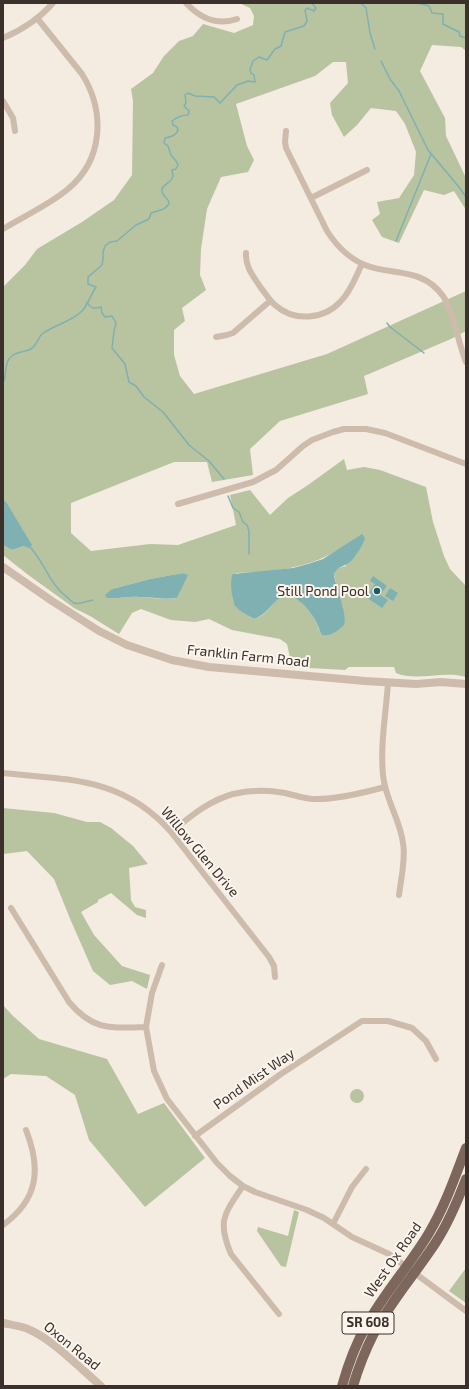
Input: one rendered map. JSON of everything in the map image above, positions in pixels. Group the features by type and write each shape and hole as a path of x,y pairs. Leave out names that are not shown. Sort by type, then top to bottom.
{"main road":[{"name":"West Ox Road","path":"342,1386 351,1358 365,1327 381,1301 435,1223 450,1190 466,1148"},
{"name":"West Ox Road","path":"353,1386 373,1335 445,1227 466,1179"}],"street":[{"path":"3,38 20,30 37,18 53,3"},
{"path":"186,3 197,13 216,22 237,19"},
{"path":"3,229 59,196 68,189 89,163 96,142 98,121 89,87 82,74 37,18"},
{"path":"3,101 13,118 16,131"},
{"path":"286,131 286,148 310,198 333,240 348,255 362,264 375,268 409,273 430,283 437,289 450,308 461,350 466,362"},
{"path":"310,198 367,170"},
{"path":"246,253 249,270 270,301 282,311 306,317 329,311 342,300 362,264"},
{"path":"216,337 232,333 270,301"},
{"path":"178,504 259,480 276,470 312,440 344,429 366,429 385,433 466,464"},
{"name":"Franklin Farm Road","path":"3,567 99,631 128,645 172,660 224,669 388,683 416,684 441,682 466,684"},
{"path":"388,683 383,767 385,787 404,843 399,895"},
{"name":"Willow Glen Drive","path":"3,773 77,780 107,787 143,806 170,832 270,957 274,966 275,976"},
{"path":"170,832 208,804 243,792 269,791 313,799 324,799 372,791 385,787"},
{"path":"11,908 69,1002 76,1010 91,1022 102,1026 146,1027"},
{"path":"162,964 152,993 146,1027 154,1071 167,1099 219,1166 243,1186 255,1192 307,1210 333,1224 352,1237 389,1254 466,1311"},
{"name":"Pond Mist Way","path":"195,1136 228,1111 328,1042 362,1022 388,1021 412,1028 426,1041 436,1059"},
{"path":"3,1225 23,1206 29,1195 35,1174 35,1159 32,1144 26,1130"},
{"path":"333,1224 352,1187 366,1169"},
{"path":"243,1186 225,1214 223,1232 231,1254 279,1314"},
{"name":"Oxon Road","path":"3,1323 23,1327 38,1334 101,1386"}],"green space":[{"path":"239,3 466,3 466,51 461,47 432,45 420,71 445,118 446,136 466,178 466,210 454,191 444,195 424,190 399,243 382,237 372,220 380,214 377,202 399,198 414,175 416,152 405,124 396,111 371,108 357,125 344,137 332,115 330,103 348,83 346,62 333,62 315,76 236,104 247,146 254,160 248,172 221,177 207,209 201,249 200,275 206,290 182,308 185,321 174,330 174,355 180,376 194,394 327,354 466,291 466,331 451,339 364,376 368,394 280,421 250,449 253,475 212,482 207,462 174,462 71,503 71,533 91,551 150,544 178,545 236,525 230,495 250,490 270,515 288,498 344,459 347,470 364,467 380,470 426,487 433,522 444,556 450,569 466,586 466,677 457,675 404,675 396,673 394,667 349,667 345,670 292,667 287,644 280,639 232,630 209,619 195,622 171,620 141,609 132,613 119,634 74,608 3,555 3,545 12,550 24,546 3,500 3,287 25,265 37,249 82,222 114,200 132,175 133,101 131,89 153,73 164,56 179,41 193,36 203,24 234,33 253,25 254,16 250,8","holes":["336,551 346,566 336,570 334,575 343,609 319,630 314,618 304,605 300,601 290,596 280,598 265,613 254,619 236,607 233,601 231,579 236,573 262,572 300,566 313,562","183,573 187,575 177,598 107,598 116,588 150,579"]},
{"path":"3,808 54,813 87,822 100,822 111,828 133,846 148,864 129,868 131,900 135,907 146,910 146,918 137,915 111,893 81,912 94,935 122,966 150,975 147,989 132,981 110,985 93,971 54,879 27,851 3,854"},
{"path":"3,1005 39,1039 107,1059 138,1114 164,1103 205,1158 145,1207 89,1140 75,1095 46,1076 11,1074 3,1079"},
{"path":"357,1089 362,1091 364,1096 362,1101 357,1103 352,1101 350,1096 352,1091"},
{"path":"294,1210 299,1212 286,1267 281,1266 257,1231 258,1227 288,1236"},
{"path":"466,1268 466,1303 449,1291"}],"water":[{"path":"3,500 6,502 32,545 29,548 24,546 12,550 3,545"},
{"path":"362,534 365,538 356,555 350,562 336,570 334,576 345,621 344,625 332,634 322,635 308,609 299,601 290,596 280,598 262,615 254,619 235,606 231,589 233,574 293,568 308,564 323,559"},
{"path":"183,573 188,575 177,598 107,598 105,595 116,588 150,579"},
{"name":"Still Pond Pool","path":"373,576 387,586 380,595 388,600 382,608 366,597 375,584 370,581"},
{"path":"390,588 398,593 393,601 385,596"}],"waterway":[{"path":"3,383 7,362 11,356 31,349 42,334 73,318 84,309 96,287 88,284 88,277 102,265 105,246 110,242 117,241 136,225 149,219 151,213 164,209 169,204 162,191 162,188 172,179 172,170 176,169 178,165 171,155 168,146 164,143 165,138 171,137 178,130 177,127 173,125 172,121 180,116 188,115 189,111 184,106 186,103 185,95 188,93 195,96 214,97 220,103 237,85 248,81 255,82 254,75 250,70 253,61 259,57 267,60 275,49 281,46 285,32 304,26 307,21 305,10 307,8 314,11 316,8 312,3"},
{"path":"361,3 366,8 370,33 375,49"},
{"path":"418,3 429,6 432,13 443,14 443,24 459,32 460,36 466,38"},
{"path":"381,61 390,79 399,91 428,150 466,197"},
{"path":"396,241 431,154"},
{"path":"87,302 93,308 101,307 102,313 105,317 112,316 116,323 112,348 125,364 129,382 136,386 144,397 163,412 189,445 209,461 224,479"},
{"path":"387,323 390,327 424,353"},
{"path":"228,496 233,508 239,512 243,522 247,525 249,531 249,554"},
{"path":"30,547 40,560 51,580 71,601 78,604 93,600"}],"place":[{"name":"Still Pond Pool","path":"377,591"}]}
